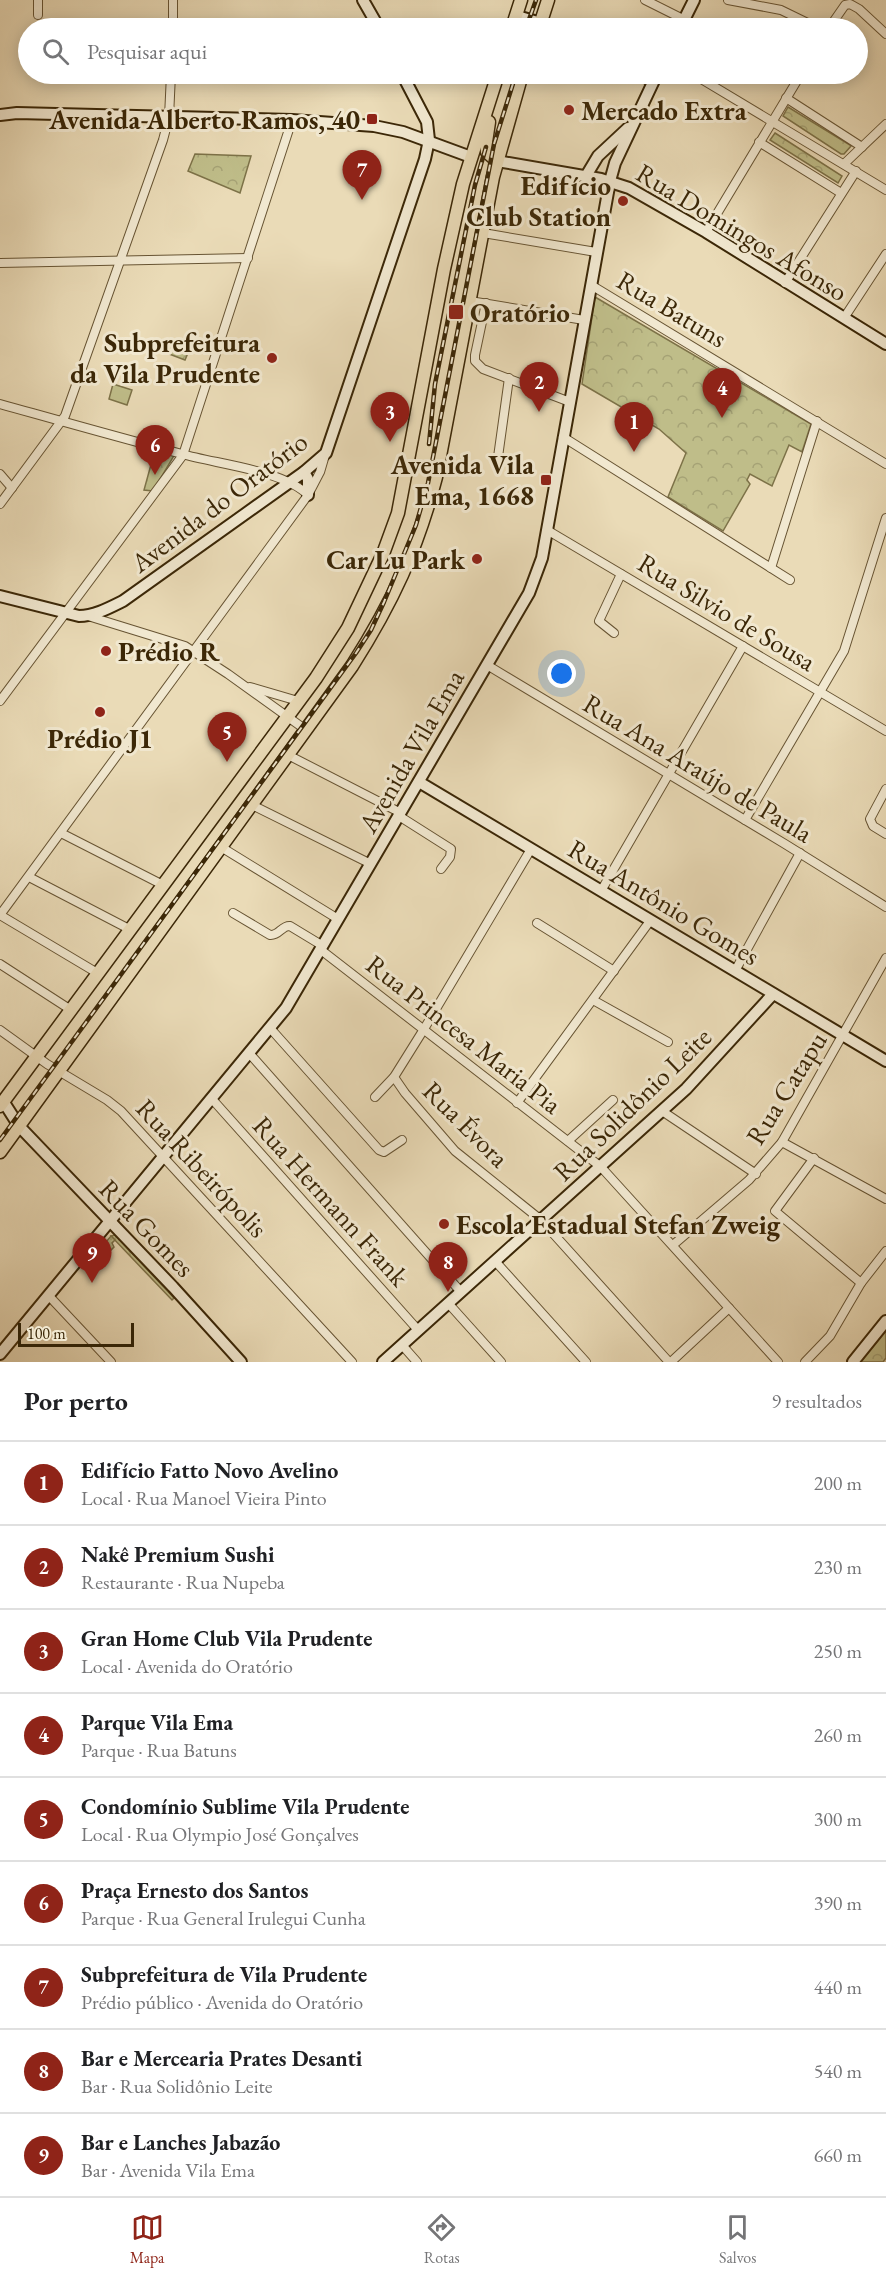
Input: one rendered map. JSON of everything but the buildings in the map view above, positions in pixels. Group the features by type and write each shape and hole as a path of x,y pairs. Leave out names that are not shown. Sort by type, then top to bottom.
{"main road":[{"path":"363,0 373,18"},
{"path":"522,0 517,16 522,18"},
{"path":"545,18 548,0"},
{"path":"685,18 694,0"},
{"path":"407,84 427,123 429,140"},
{"path":"1,1102 99,974 287,717 348,628 383,554 398,513 444,269 471,157 495,84"},
{"path":"496,84 486,152 497,161"},
{"path":"0,1152 352,666 376,628 407,566 424,523 436,477 497,161 519,84"},
{"name":"Avenida Vila Ema","path":"0,1354 286,1008 529,593 538,572 547,530 610,181 615,163 652,84"},
{"path":"0,115 17,113 292,120 374,126 429,140 471,157"},
{"path":"586,176 598,156 633,124"},
{"name":"Avenida do Oratório","path":"0,596 65,613 86,616 109,608 123,601 304,472 326,453 419,181 429,140"},
{"name":"Rua Domingos Afonso","path":"497,161 610,181 642,194 886,344"},
{"path":"304,472 308,479 308,495"},
{"name":"Rua Antônio Gomes","path":"418,782 886,1061"},
{"name":"Rua Solidônio Leite","path":"383,1362 686,1089 773,993"},
{"name":"Rua Gomes","path":"1,1102 19,1126 241,1362"},
{"path":"853,1362 886,1321"}],"street":[{"path":"38,0 38,15"},
{"path":"173,0 173,18"},
{"path":"645,0 673,18"},
{"path":"728,0 781,10 797,18"},
{"path":"836,18 845,5 850,4 859,9 886,34"},
{"path":"0,504 62,422 163,140 169,117 171,84"},
{"path":"710,84 886,190"},
{"path":"706,232 795,84"},
{"path":"786,99 862,147"},
{"path":"0,701 183,454 292,120"},
{"path":"844,164 886,124"},
{"path":"759,142 841,193"},
{"path":"785,283 856,171"},
{"path":"483,233 596,252"},
{"path":"844,318 886,254"},
{"path":"0,263 248,258"},
{"name":"Rua Batuns","path":"591,285 886,464"},
{"path":"470,301 584,320"},
{"path":"486,303 475,361 483,369 570,402"},
{"path":"498,457 509,378"},
{"path":"0,404 289,482 301,488 308,495"},
{"path":"771,568 817,421"},
{"path":"564,437 790,580"},
{"path":"99,974 0,915 308,495 320,472 326,453"},
{"path":"0,474 12,488"},
{"path":"745,820 844,651 886,518"},
{"name":"Rua Silvio de Sousa","path":"547,530 886,730"},
{"path":"614,633 599,621 621,574"},
{"path":"86,616 177,642 306,730"},
{"path":"600,891 743,646"},
{"name":"Rua Ana Araújo de Paula","path":"487,665 886,907"},
{"path":"243,685 298,701"},
{"path":"288,755 400,814 451,849 450,857 441,869"},
{"path":"886,789 870,819 873,826 886,834"},
{"path":"252,805 371,864"},
{"path":"61,833 163,885"},
{"path":"221,847 338,919"},
{"path":"375,1097 394,1077 531,849"},
{"path":"735,971 800,854"},
{"path":"29,877 130,930"},
{"name":"Rua Princesa Maria Pia","path":"233,912 270,935 290,926 322,948 601,1167 778,1362"},
{"path":"517,1103 650,921"},
{"path":"537,923 614,971"},
{"name":"Rua Catapu","path":"673,1245 756,1174 782,1142 886,958"},
{"path":"0,964 71,1010"},
{"path":"593,1000 668,1042"},
{"path":"270,1028 380,1150 384,1152 389,1150 402,1140"},
{"name":"Rua Ribeirópolis","path":"0,1030 58,1071 108,1100 121,1111 352,1362"},
{"path":"249,1053 461,1292"},
{"name":"Rua Évora","path":"394,1077 405,1093 463,1159 541,1220 670,1362"},
{"name":"Rua Hermann Frank","path":"212,1099 418,1330"},
{"path":"568,1141 613,1100"},
{"path":"662,1111 756,1174"},
{"path":"782,1142 886,1199"},
{"path":"814,1158 775,1211 861,1283"},
{"path":"805,1362 830,1336 861,1283 886,1251"},
{"path":"495,1261 586,1362"},
{"path":"49,1296 111,1362"},
{"path":"448,1304 501,1362"},
{"path":"670,1362 729,1308"},
{"path":"402,1345 417,1362"}],"green space":[{"path":"788,107 851,146 844,154 841,154 783,116"},
{"path":"775,133 842,176 838,183 770,140"},
{"path":"195,154 251,156 240,193 188,171"},
{"path":"595,297 811,424 802,452 789,445 772,486 750,474 747,480 750,484 723,531 668,497 686,453 659,429 582,384"},
{"path":"168,341 190,348 185,360 164,352"},
{"path":"113,384 132,390 127,405 109,399"},
{"path":"146,447 175,454 153,491 144,490 152,461 143,458"},
{"path":"115,1235 174,1298 172,1300 111,1236"},
{"path":"111,1236 115,1240 112,1243 114,1247 108,1253 105,1251 101,1255 103,1259 90,1274 84,1268"},
{"path":"886,1329 886,1358 883,1362 860,1362"}],"railway":[{"path":"530,18 536,0"},
{"path":"0,1140 371,630 416,525 428,483 494,144 513,84"},
{"path":"429,444 435,384 475,185 486,147"}],"place":[{"name":"Mercado Extra","path":"569,110"},
{"name":"Avenida Alberto Ramos, 40","path":"372,119"},
{"name":"Subprefeitura de Vila Prudente","path":"362,200"},
{"name":"Edifício Club Station","path":"623,201"},
{"name":"Oratório","path":"456,312"},
{"name":"Subprefeitura da Vila Prudente","path":"272,358"},
{"name":"Nakê Premium Sushi","path":"539,412"},
{"name":"Parque Vila Ema","path":"722,418"},
{"name":"Gran Home Club Vila Prudente","path":"390,442"},
{"name":"Edifício Fatto Novo Avelino","path":"634,452"},
{"name":"Praça Ernesto dos Santos","path":"155,475"},
{"name":"Avenida Vila Ema, 1668","path":"546,480"},
{"name":"Car Lu Park","path":"477,559"},
{"name":"Prédio R","path":"106,651"},
{"name":"Prédio J1","path":"100,712"},
{"name":"Condomínio Sublime Vila Prudente","path":"227,762"},
{"name":"Escola Estadual Stefan Zweig","path":"444,1224"},
{"name":"Bar e Lanches Jabazão","path":"92,1283"},
{"name":"Bar e Mercearia Prates Desanti","path":"448,1292"}]}
